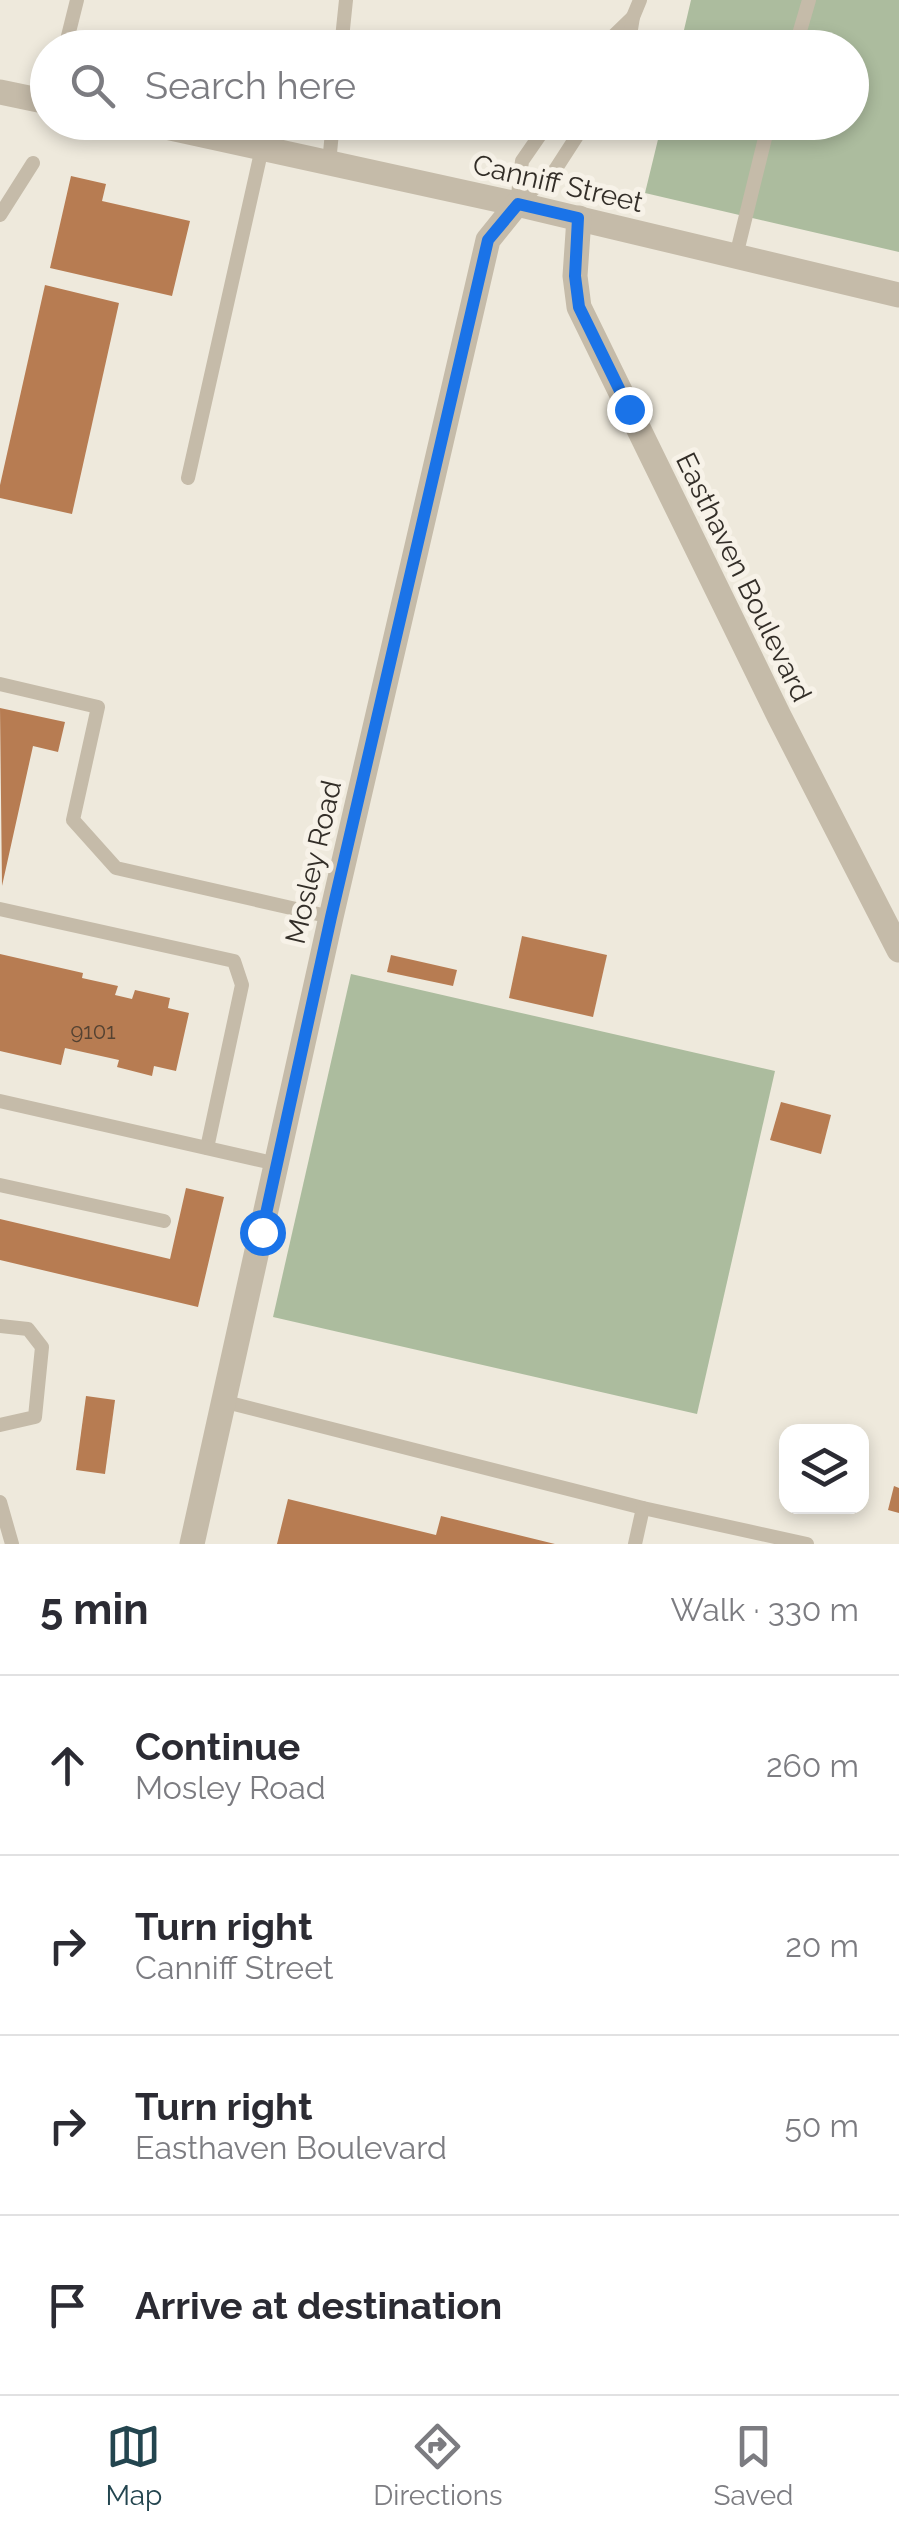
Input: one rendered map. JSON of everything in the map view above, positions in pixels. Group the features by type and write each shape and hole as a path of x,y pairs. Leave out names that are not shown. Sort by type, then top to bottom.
{"street":[{"path":"0,92 30,98"},
{"name":"Canniff Street","path":"225,140 518,204 899,295"},
{"name":"Mosley Road","path":"192,1544 331,917 488,240 518,204"},
{"name":"Easthaven Boulevard","path":"578,218 575,276 579,307 779,716 899,950"}],"lane":[{"path":"70,30 77,0"},
{"path":"344,30 346,0"},
{"path":"631,30 640,0"},
{"path":"801,30 809,0"},
{"path":"620,30 633,17"},
{"path":"329,163 332,140"},
{"path":"518,204 522,161 537,140"},
{"path":"518,204 555,170 574,140"},
{"path":"736,256 765,140"},
{"path":"188,478 262,148"},
{"path":"0,215 34,163"},
{"path":"0,684 98,707 73,820 116,868 331,917"},
{"path":"0,909 234,961 242,985 207,1148"},
{"path":"0,1101 277,1164"},
{"path":"0,1185 164,1221"},
{"path":"0,1326 28,1329 42,1347 35,1417 0,1425"},
{"path":"226,1402 643,1508 808,1544"},
{"path":"0,1502 12,1544"},
{"path":"636,1544 643,1508"}],"green space":[{"path":"691,0 899,0 899,252 645,193 658,140 869,140 869,30 684,30"},
{"path":"351,974 775,1071 697,1414 273,1317"}],"building":[{"path":"71,176 106,184 102,201 190,221 172,296 50,268"},
{"path":"45,285 119,303 72,514 0,498"},
{"path":"0,708 65,722 58,752 33,746 2,886"},
{"path":"522,936 607,955 593,1017 509,998"},
{"path":"0,954 83,973 82,978 118,986 115,995 132,999 135,990 170,998 168,1008 189,1013 176,1071 154,1066 152,1076 117,1067 119,1060 65,1048 61,1065 0,1051"},
{"path":"391,955 457,970 453,986 387,972"},
{"path":"781,1102 831,1115 821,1154 770,1140"},
{"path":"186,1188 224,1197 198,1307 0,1260 0,1219 170,1259"},
{"path":"86,1396 115,1400 105,1474 76,1470"},
{"path":"894,1486 899,1488 899,1513 888,1510"},
{"path":"288,1499 436,1535 441,1516 555,1544 277,1544"}],"route":[{"path":"262,1232 488,240 518,204 578,218 575,276 579,307 629,409"}]}
